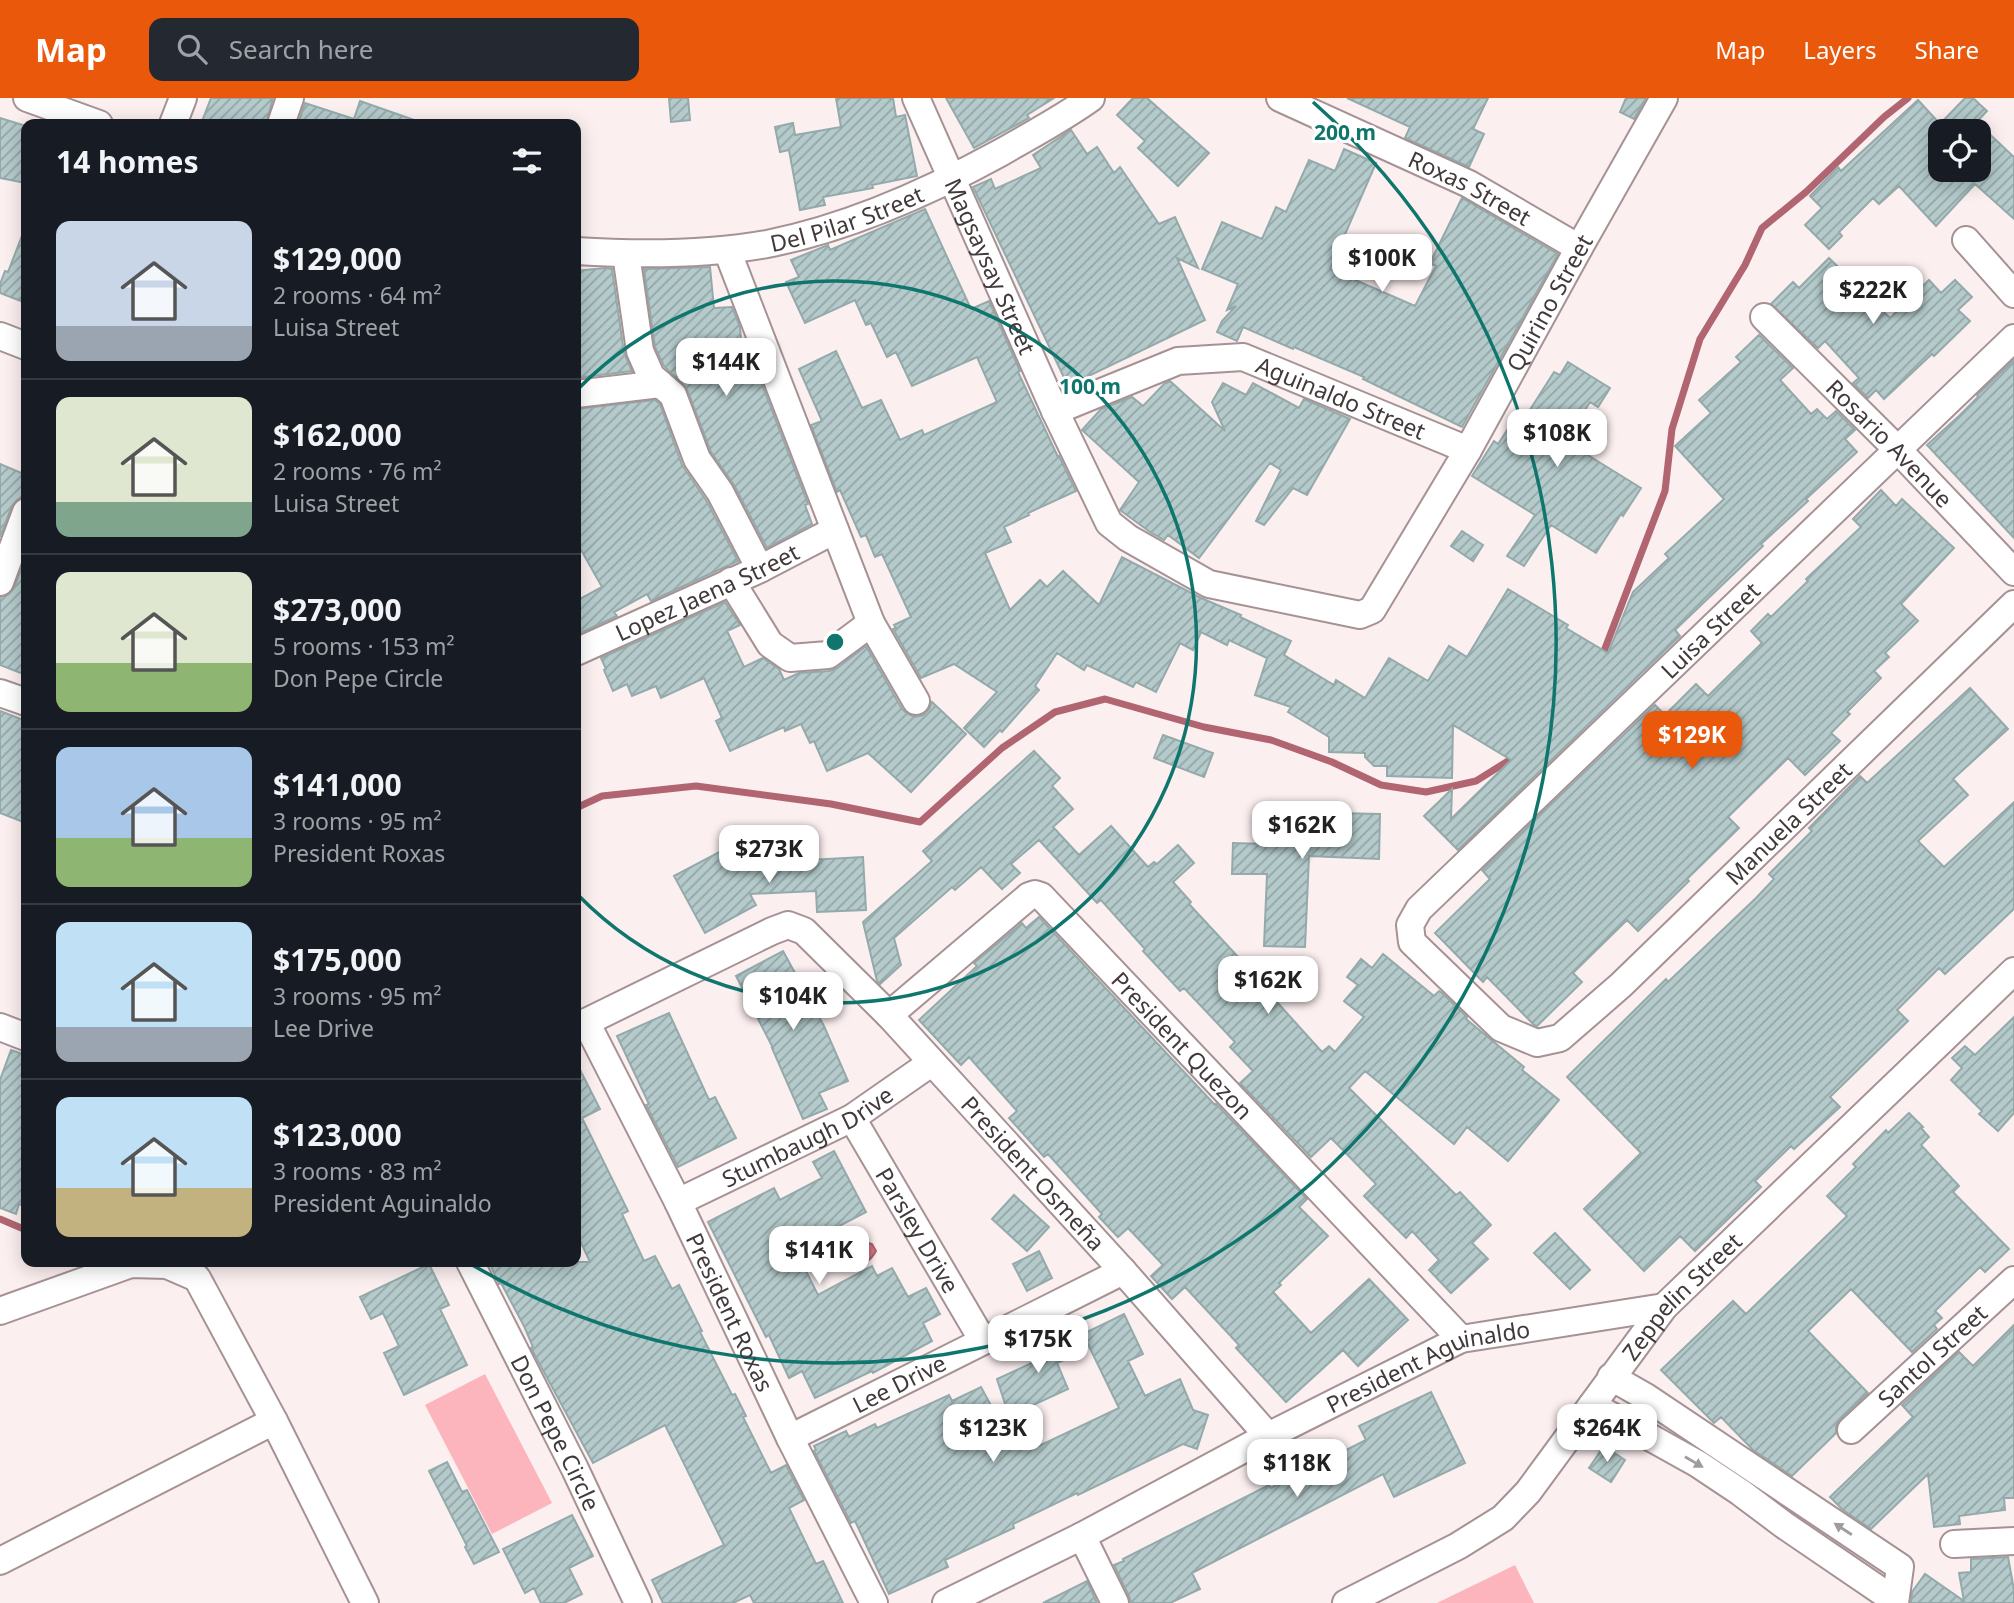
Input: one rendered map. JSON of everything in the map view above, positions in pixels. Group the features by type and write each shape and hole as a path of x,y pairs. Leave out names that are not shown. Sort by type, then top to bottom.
{"street":[{"path":"27,98 85,119"},
{"path":"175,119 183,98"},
{"path":"283,119 290,98"},
{"name":"Magsaysay Street","path":"916,98 1055,411 1109,523 1128,538 1209,584 1360,615 1366,614"},
{"name":"Del Pilar Street","path":"581,251 626,254 727,250 769,243 851,221 952,179 1062,119 1091,98"},
{"name":"Roxas Street","path":"1280,98 1469,184 1579,248"},
{"name":"Quirino Street","path":"1366,614 1372,610 1468,450 1664,98"},
{"path":"1966,240 2014,293"},
{"path":"727,250 871,623 916,701"},
{"path":"626,254 640,351 651,376 673,395 697,459 720,492 760,569"},
{"name":"Rosario Avenue","path":"1763,317 1898,450 2014,572"},
{"path":"0,336 21,344"},
{"name":"Luisa Street","path":"1560,1038 1537,1043 1501,1028 1412,942 1410,925 1419,909 2014,338"},
{"name":"Aguinaldo Street","path":"1055,411 1178,361 1243,357 1468,450"},
{"path":"581,393 660,384"},
{"path":"0,582 21,525"},
{"name":"Lopez Jaena Street","path":"581,650 760,569 835,530"},
{"path":"731,581 770,644 790,658 828,655 871,623"},
{"name":"Manuela Street","path":"1560,1038 1621,985 2014,604"},
{"path":"0,693 21,700"},
{"name":"President Quezon","path":"889,1015 1029,896 1041,896 1461,1339"},
{"name":"President Osmeña","path":"581,1025 772,931 788,925 804,931 889,1015 1123,1271 1268,1436"},
{"name":"Zeppelin Street","path":"1346,1603 1458,1546 1503,1518 1528,1492 1664,1307 2014,971"},
{"name":"President Roxas","path":"581,1025 678,1202 790,1438 874,1603"},
{"path":"0,1027 21,1035"},
{"name":"Stumbaugh Drive","path":"678,1202 852,1118 931,1063"},
{"name":"Parsley Drive","path":"852,1118 983,1341"},
{"path":"1,1310 123,1267"},
{"path":"172,1267 197,1278 274,1421 365,1603"},
{"name":"Don Pepe Circle","path":"473,1267 575,1469 638,1603"},
{"name":"Lee Drive","path":"790,1438 1123,1271"},
{"name":"Santol Street","path":"1851,1430 2014,1281"},
{"name":"President Aguinaldo","path":"946,1603 1082,1536 1268,1436 1461,1339 1664,1307"},
{"path":"1592,1405 1698,1464 1895,1602 1900,1567 1646,1397 1611,1377"},
{"path":"0,1561 274,1421"},
{"path":"1082,1536 1115,1603"},
{"path":"1954,1544 2014,1541"}],"shaded area":[{"path":"485,1374 552,1503 492,1534 425,1405"},
{"path":"1515,1565 1534,1603 1437,1603"}],"water":[{"path":"865,1242 872,1244 876,1251 874,1255 860,1266 847,1269 842,1259 844,1255"}],"building":[{"path":"211,98 273,98 267,119 203,119"},
{"path":"669,98 688,98 690,120 671,122"},
{"path":"836,98 893,98 896,117 905,115 917,176 872,185 873,188 823,197 825,205 800,210 789,150 780,152 775,127 793,123 795,135 841,127"},
{"path":"946,98 1054,98 1027,115 1029,118 974,148"},
{"path":"1133,98 1147,98 1209,153 1178,186 1138,148 1145,141 1117,115"},
{"path":"1347,98 1488,98 1473,129 1484,134 1469,167 1405,138 1410,127"},
{"path":"1626,98 1646,98 1634,119 1620,112"},
{"path":"1965,98 1973,98 1987,111 1979,119 1945,119"},
{"path":"1918,100 1935,119 1928,119 1928,182 1991,182 1991,135 2014,157 2014,219 1975,184 1936,226 1899,186 1879,204 1873,198 1839,232 1842,236 1829,249 1805,225 1822,208 1810,196 1838,167 1841,171"},
{"path":"360,101 411,119 354,119"},
{"path":"305,103 354,119 300,119"},
{"path":"0,118 21,124 21,182 0,178"},
{"path":"1071,130 1087,154 1097,147 1114,173 1120,167 1159,224 1175,217 1198,268 1177,258 1205,320 1068,386 973,187 991,179 995,189 1041,168 1033,155"},
{"path":"1344,149 1376,163 1330,269 1415,306 1436,266 1430,263 1462,198 1558,254 1462,427 1363,379 1364,377 1243,327 1237,341 1217,332 1222,321 1236,306 1227,310 1238,284 1202,269 1222,222 1262,239 1276,207 1286,212 1309,160 1335,171"},
{"path":"925,209 971,309 989,301 1020,371 1018,372 1076,491 1004,527 1011,542 985,553 1010,610 1040,580 1047,587 1063,571 1099,605 1122,557 1291,641 1284,655 1334,685 1336,680 1365,698 1389,658 1428,681 1449,646 1467,657 1508,589 1608,653 1633,592 1669,558 1665,554 1724,499 1675,446 1711,413 1699,400 1741,362 1736,357 1759,335 1793,368 1780,380 1811,414 1817,409 1827,419 1836,411 1855,430 1845,439 1857,452 1675,630 1680,636 1458,850 1424,816 1452,789 1451,819 1511,760 1453,725 1452,778 1387,776 1387,766 1374,766 1365,757 1365,753 1329,752 1329,737 1288,712 1291,707 1255,695 1267,658 1229,640 1227,645 1201,632 1193,650 1180,643 1156,692 1136,682 1133,687 1087,665 1084,670 1057,653 1035,686 1039,690 1002,732 1000,730 984,747 964,728 997,692 954,664 921,678 893,629 896,628 894,625 911,617 882,554 875,557 866,535 861,537 840,490 837,492 811,425 822,421 799,369 836,351 862,408 881,400 900,440 922,430 924,435 997,402 977,357 912,386 896,352 887,357 871,323 866,325 855,300 805,323 786,282 799,277 791,260 828,245 830,250"},
{"path":"21,238 21,301 0,293 0,284 5,271 8,272"},
{"path":"1829,258 1890,318 1929,280 1941,293 1955,280 1972,297 1958,310 1970,321 1884,399 1876,390 1868,398 1853,383 1859,378 1825,341 1818,348 1771,304 1793,282 1799,288"},
{"path":"710,267 714,308 732,307 740,327 743,362 753,361 808,504 805,505 812,524 767,548 734,485 711,452 687,389 664,366 655,347 644,269"},
{"path":"612,269 624,353 632,371 581,377 581,270"},
{"path":"2014,360 2014,538 1927,445"},
{"path":"1568,362 1610,388 1598,407 1590,402 1565,441 1641,488 1596,553 1551,525 1524,566 1507,556 1535,515 1472,476 1494,441 1498,444 1519,412 1526,416 1554,372 1560,375"},
{"path":"1170,381 1225,431 1212,402 1223,383 1246,395 1253,383 1299,408 1304,399 1350,419 1307,495 1293,488 1264,525 1256,521 1281,470 1270,463 1199,558 1168,535 1164,540 1120,510 1139,482 1082,430 1101,409 1132,397 1143,406"},
{"path":"655,400 660,404 682,465 706,500 738,561 651,601 647,594 614,612 617,616 581,633 581,598 602,587 581,550 581,408"},
{"path":"0,464 21,473 21,499 12,506 0,537"},
{"path":"1881,490 1896,506 1902,499 1954,548 1901,604 1918,621 1885,653 1889,657 1874,671 1881,678 1847,712 1850,714 1831,733 1840,741 1805,775 1788,758 1728,817 1739,828 1687,879 1689,881 1638,931 1627,920 1573,973 1582,982 1537,1026 1534,1025 1487,977 1483,982 1435,933 1490,879 1482,870 1655,705 1665,715 1696,684 1708,696 1762,643 1751,631 1768,614 1771,617 1808,581 1806,579 1861,527 1853,519"},
{"path":"1462,531 1483,545 1473,561 1451,546"},
{"path":"21,570 21,673 0,665 0,597 9,594"},
{"path":"725,602 740,625 727,631 744,667 763,658 779,669 784,680 799,673 837,668 866,646 902,709 915,717 923,715 932,702 966,734 911,792 868,753 827,771 814,741 810,743 801,724 785,731 784,727 730,751 716,721 722,718 704,678 661,698 656,686 632,696 627,684 613,691 601,658"},
{"path":"1970,688 2008,729 1953,779 1968,795 1918,841 1944,867 2014,802 2014,909 1945,974 1939,968 1897,1010 1908,1021 1830,1097 1840,1107 1794,1149 1791,1146 1755,1181 1761,1187 1695,1251 1680,1236 1644,1271 1584,1209 1641,1153 1567,1077 1666,979 1668,982 1756,898 1774,879 1769,874 1812,831 1809,828 1860,776 1867,783"},
{"path":"0,711 21,719 21,821 0,813"},
{"path":"1163,735 1213,753 1204,777 1154,758"},
{"path":"1034,751 1060,778 1052,786 1073,809 1053,827 1079,855 1111,826 1148,867 1154,862 1157,864 1178,845 1194,863 1173,882 1191,902 1189,904 1322,1052 1329,1046 1335,1052 1364,1017 1344,1001 1358,985 1347,977 1361,959 1372,968 1383,954 1434,996 1439,991 1442,993 1466,1019 1559,1100 1508,1161 1467,1127 1454,1144 1365,1071 1349,1088 1456,1195 1460,1192 1491,1225 1472,1243 1488,1259 1451,1293 1429,1270 1439,1260 1412,1231 1406,1238 1364,1196 1376,1184 1331,1138 1311,1157 1240,1083 1253,1071 1230,1047 1235,1042 1184,988 1180,991 1101,900 1097,903 1039,840 1011,864 1020,873 1002,889 981,867 955,890 952,887 894,938 901,965 880,984 877,981 863,922 932,861 923,851"},
{"path":"1315,802 1335,803 1335,813 1380,814 1379,859 1309,856 1305,947 1264,946 1267,874 1232,874 1233,843 1268,844 1269,810 1315,811"},
{"path":"725,849 734,864 863,857 866,910 817,912 816,891 750,894 756,905 705,933 674,876"},
{"path":"1039,917 1307,1199 1299,1207 1328,1236 1273,1292 1311,1333 1369,1279 1408,1320 1358,1366 1343,1350 1286,1402 1236,1348 1239,1345 1185,1287 1172,1299 1151,1276 1163,1265 1128,1228 1118,1237 1099,1217 1102,1214 1048,1154 1044,1157 1009,1118 1017,1111 969,1057 961,1065 919,1020 977,966 974,963 1022,923 1026,928"},
{"path":"783,951 824,1026 848,1081 819,1093 827,1109 803,1119 773,1048 736,976"},
{"path":"669,1013 709,1100 715,1097 736,1138 678,1167 646,1105 649,1104 617,1036"},
{"path":"2014,1017 2014,1113 1998,1131 1979,1114 1982,1111 1951,1080 1962,1068 1952,1058 1965,1046 1975,1055"},
{"path":"11,1050 21,1053 21,1205 19,1204 16,1214 0,1208 0,1080"},
{"path":"581,1072 600,1109 582,1118 628,1211 622,1214 644,1261 655,1256 672,1289 679,1285 732,1395 735,1394 746,1416 743,1417 771,1473 786,1465 804,1500 789,1508 816,1564 823,1561 843,1603 754,1603 750,1595 733,1603 663,1603 652,1580 724,1545 665,1425 593,1463 491,1267 581,1267 581,1262 590,1262 581,1243"},
{"path":"1909,1113 1929,1137 1921,1145 1959,1186 1953,1192 2009,1249 1985,1272 1980,1267 1935,1311 1942,1318 1934,1325 1937,1329 1912,1352 1851,1289 1808,1331 1868,1393 1840,1419 1836,1433 1792,1476 1753,1450 1721,1417 1714,1423 1661,1370 1733,1301 1746,1314 1847,1216 1827,1196 1856,1167 1853,1164 1886,1130 1888,1133"},
{"path":"834,1151 866,1212 795,1249 818,1295 872,1266 877,1276 892,1268 908,1297 926,1288 940,1314 923,1323 932,1341 873,1373 872,1371 815,1398 802,1371 789,1378 708,1222 774,1188 780,1200 822,1178 813,1162"},
{"path":"1014,1195 1049,1227 1027,1251 992,1219"},
{"path":"1555,1233 1590,1270 1570,1289 1534,1253"},
{"path":"1039,1251 1052,1278 1027,1291 1013,1264"},
{"path":"423,1267 430,1267 449,1305 440,1309 467,1365 404,1395 384,1353 399,1346 383,1313 371,1319 360,1297"},
{"path":"1124,1314 1143,1354 1128,1361 1145,1396 1180,1379 1193,1410 1208,1415 1197,1449 1183,1444 1078,1495 1077,1493 1013,1524 1014,1528 945,1560 948,1567 889,1594 855,1521 851,1523 814,1451 814,1446 846,1431 849,1437 875,1424 877,1428 949,1395 952,1401 981,1387 1001,1424 1023,1414 1039,1446 1119,1408 1083,1334"},
{"path":"2014,1325 2014,1498 2004,1498 2005,1510 1959,1516 1960,1524 1934,1527 1928,1474 1871,1529 1843,1510 1830,1497 1913,1417 1902,1405 1959,1352 1973,1366"},
{"path":"1069,1331 1079,1353 1057,1363 1068,1389 1009,1416 997,1379 1036,1361 1031,1348"},
{"path":"1431,1392 1465,1463 1394,1497 1383,1474 1192,1573 1200,1589 1170,1603 1131,1603 1114,1565 1269,1485 1271,1488 1366,1440 1359,1426"},
{"path":"1604,1446 1625,1460 1611,1482 1589,1468"},
{"path":"447,1462 462,1492 467,1490 499,1552 474,1564 429,1471"},
{"path":"572,1515 593,1556 569,1568 582,1594 564,1603 541,1603 534,1588 525,1593 503,1549"},
{"path":"2008,1557 2014,1603 1911,1603 1912,1592 1925,1574 1964,1601 1959,1573 1971,1572 1971,1559"},
{"path":"1087,1581 1097,1603 1043,1603"}],"waterway":[{"path":"1601,659 1665,491 1672,429 1700,339 1745,265 1762,228 1806,192 1884,117 1908,98"},
{"path":"581,806 602,796 696,786 831,804 920,822 1002,748 1055,712 1105,699 1204,727 1271,740 1332,762 1381,785 1426,792 1476,781 1516,756"},
{"path":"0,1219 21,1228"}]}
